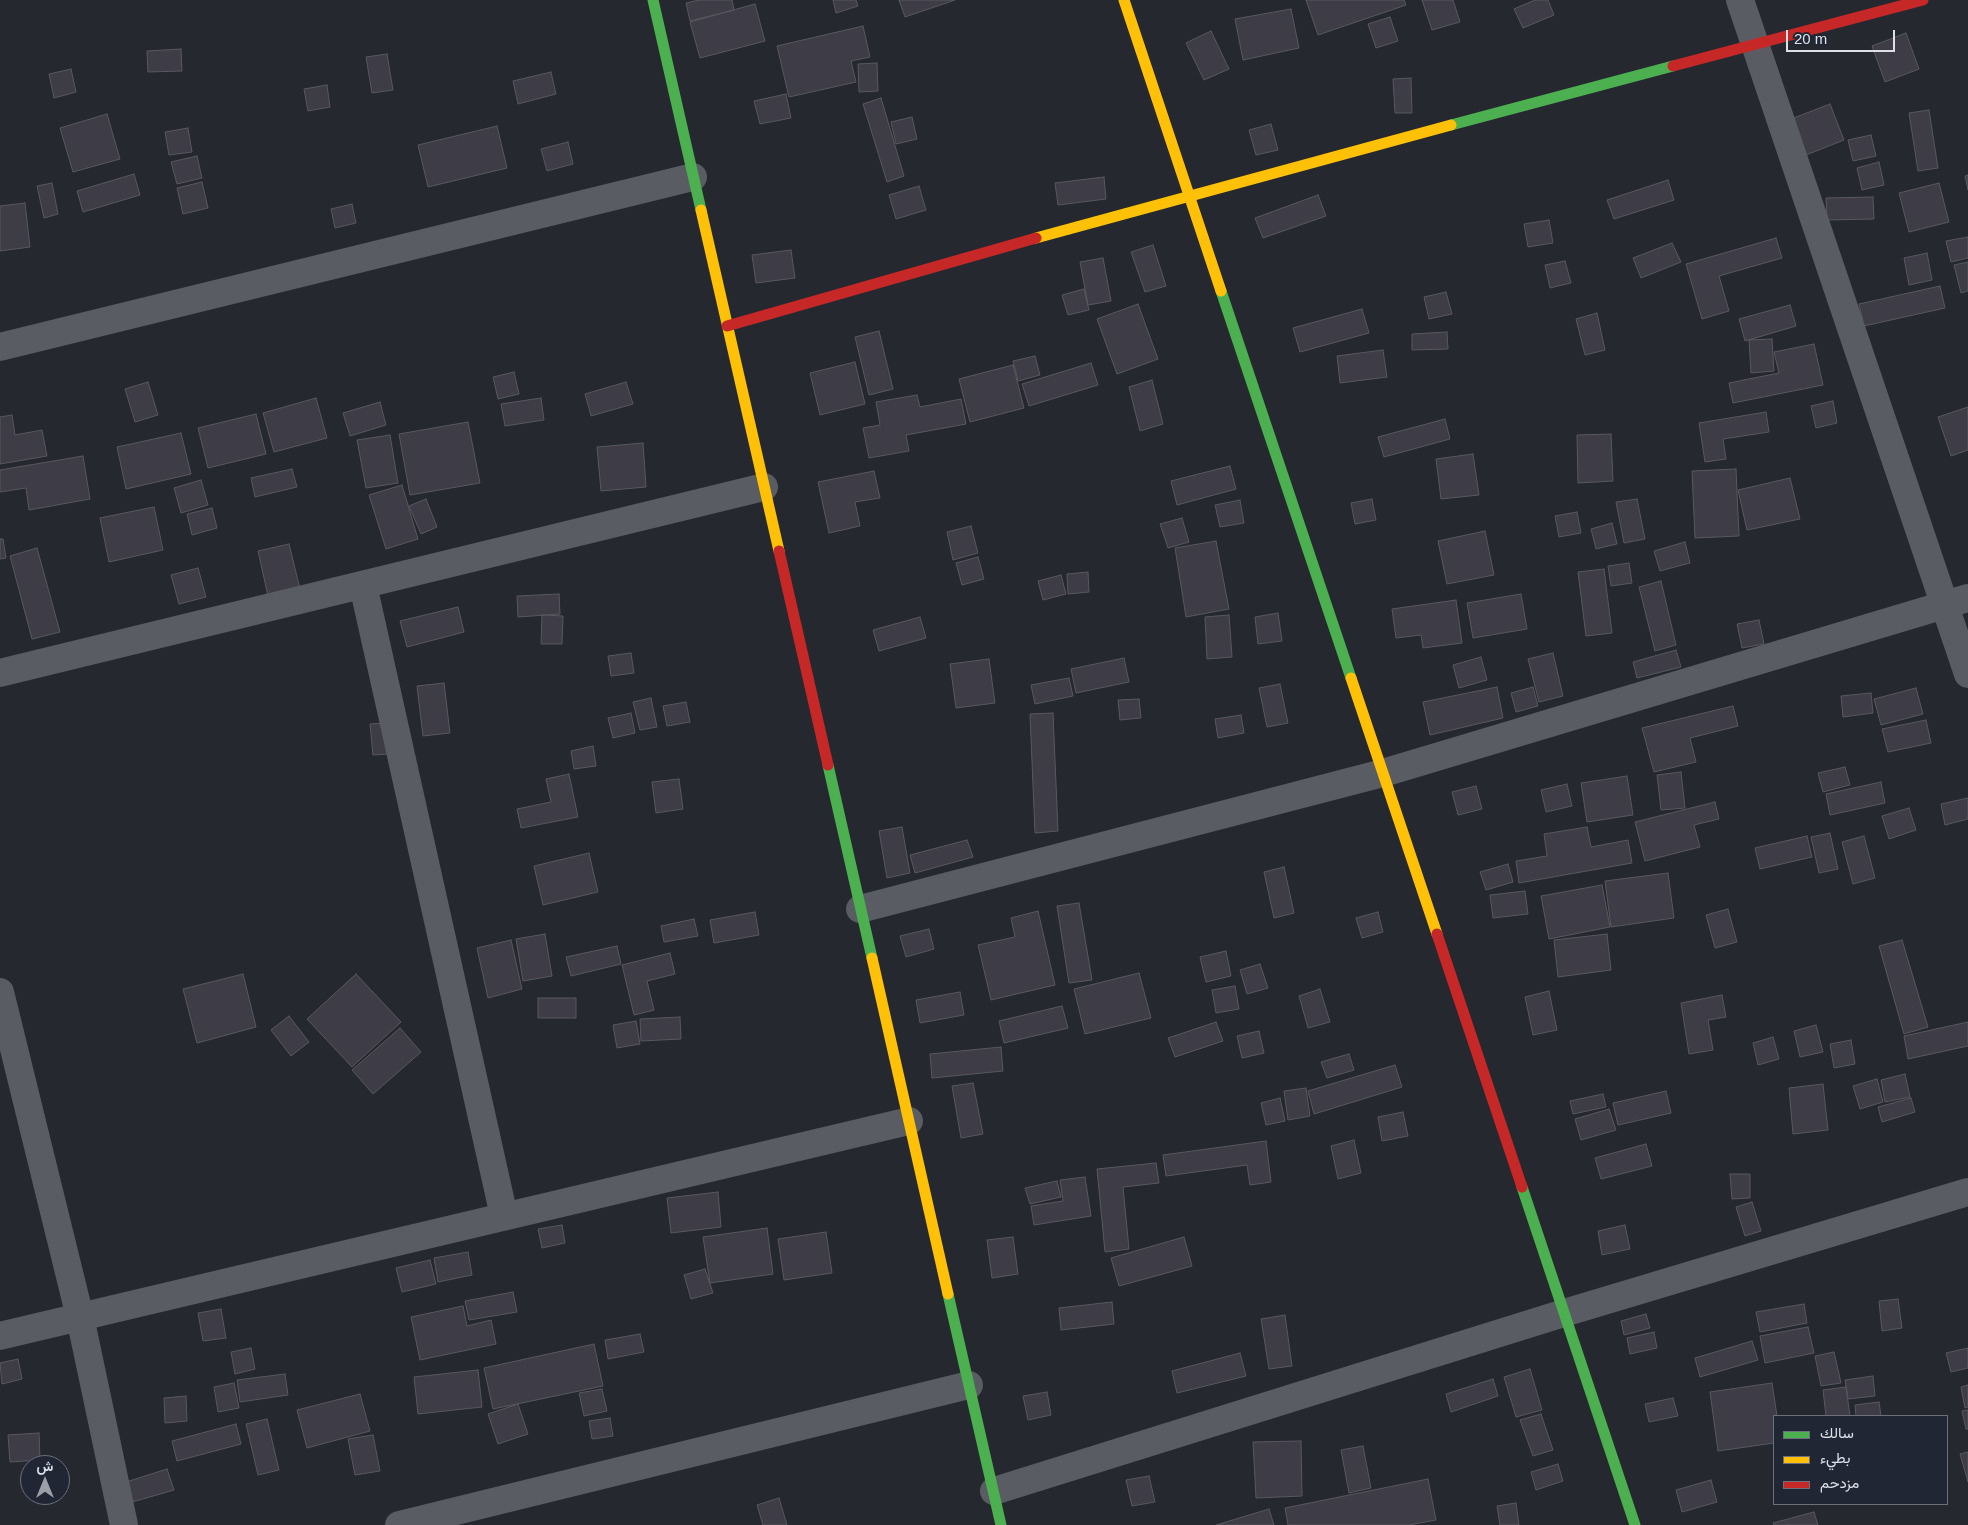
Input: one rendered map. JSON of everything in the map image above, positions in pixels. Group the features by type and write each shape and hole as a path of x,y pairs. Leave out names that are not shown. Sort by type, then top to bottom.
{"street":[{"path":"653,0 1001,1525"},
{"path":"1124,0 1635,1525"},
{"path":"1740,0 1956,602 1968,674"},
{"path":"727,326 1189,195 1922,0"},
{"path":"0,347 693,177"},
{"path":"0,673 764,487"},
{"path":"363,585 504,1216"},
{"path":"860,909 1383,773 1956,602"},
{"path":"0,992 80,1317 124,1525"},
{"path":"0,1336 909,1121"},
{"path":"994,1492 1564,1312 1968,1192"},
{"path":"399,1525 969,1385"}],"building":[{"path":"699,0 732,0 734,10 690,21 686,3"},
{"path":"833,0 856,0 858,6 836,13"},
{"path":"899,0 955,0 905,17"},
{"path":"1306,0 1404,0 1406,5 1318,35"},
{"path":"1422,0 1453,0 1460,22 1432,30"},
{"path":"1535,0 1548,0 1554,15 1523,28 1514,9"},
{"path":"755,4 765,41 700,58 690,22"},
{"path":"1291,9 1299,48 1243,60 1235,19"},
{"path":"1390,17 1398,41 1376,48 1368,24"},
{"path":"863,26 870,57 851,61 856,82 789,97 777,46"},
{"path":"1211,31 1229,69 1204,80 1186,43"},
{"path":"1906,33 1919,69 1885,82 1872,46"},
{"path":"181,49 182,71 148,72 147,51"},
{"path":"387,54 393,90 372,93 366,57"},
{"path":"877,63 878,91 859,92 858,64"},
{"path":"71,69 76,92 54,98 49,74"},
{"path":"551,72 556,94 518,104 513,81"},
{"path":"1411,78 1412,113 1395,113 1393,79"},
{"path":"327,85 330,107 308,111 304,89"},
{"path":"786,94 791,118 760,124 754,101"},
{"path":"881,98 904,176 887,182 863,104"},
{"path":"1830,104 1844,140 1806,155 1791,119"},
{"path":"1929,110 1938,168 1918,171 1909,113"},
{"path":"107,114 120,159 73,172 60,128"},
{"path":"912,117 917,139 896,144 891,122"},
{"path":"1271,124 1278,150 1256,155 1249,130"},
{"path":"497,126 507,168 428,187 418,145"},
{"path":"188,128 192,152 169,155 165,132"},
{"path":"1871,135 1876,156 1853,161 1848,140"},
{"path":"568,142 573,164 547,171 541,149"},
{"path":"197,156 202,178 177,184 171,162"},
{"path":"1879,162 1884,185 1862,190 1857,168"},
{"path":"134,174 140,195 83,212 77,191"},
{"path":"1968,175 1968,190 1965,176"},
{"path":"1104,177 1106,199 1058,205 1055,183"},
{"path":"1668,180 1674,200 1614,219 1607,200"},
{"path":"202,182 208,208 183,214 177,188"},
{"path":"52,183 58,214 44,218 37,186"},
{"path":"1939,183 1949,222 1909,232 1899,193"},
{"path":"919,186 926,210 896,219 889,195"},
{"path":"1318,195 1326,216 1263,238 1255,218"},
{"path":"1873,197 1874,219 1827,220 1826,198"},
{"path":"25,203 30,247 0,251 0,206"},
{"path":"352,204 356,223 335,228 331,209"},
{"path":"1549,220 1553,243 1528,247 1524,224"},
{"path":"1968,237 1968,258 1951,262 1946,241"},
{"path":"1776,238 1782,258 1719,276 1729,311 1702,319 1686,264"},
{"path":"1672,243 1681,262 1641,278 1633,258"},
{"path":"1153,245 1166,286 1145,292 1131,252"},
{"path":"791,250 795,278 756,283 752,255"},
{"path":"1927,253 1932,280 1909,285 1904,258"},
{"path":"1103,258 1111,301 1088,305 1080,262"},
{"path":"1565,261 1571,283 1550,288 1545,265"},
{"path":"1968,262 1968,291 1961,293 1954,265"},
{"path":"1940,286 1945,308 1864,326 1859,304"},
{"path":"1084,289 1089,310 1068,315 1062,295"},
{"path":"1446,292 1452,314 1429,319 1424,297"},
{"path":"1138,304 1158,359 1117,374 1097,319"},
{"path":"1790,305 1796,326 1745,341 1739,319"},
{"path":"1362,309 1369,333 1300,352 1293,328"},
{"path":"1597,313 1605,350 1585,355 1576,319"},
{"path":"879,331 893,389 869,395 855,337"},
{"path":"1447,332 1448,349 1412,350 1412,334"},
{"path":"1772,339 1774,371 1751,373 1749,340"},
{"path":"1814,344 1823,385 1733,403 1729,383 1779,373 1774,352"},
{"path":"1383,350 1387,377 1340,383 1337,356"},
{"path":"1035,356 1040,375 1018,381 1013,361"},
{"path":"855,362 865,404 820,415 810,373"},
{"path":"1091,363 1098,385 1029,406 1022,384"},
{"path":"1013,365 1024,408 970,422 959,379"},
{"path":"514,372 519,394 498,399 493,377"},
{"path":"1152,380 1163,424 1140,431 1129,387"},
{"path":"148,382 158,415 135,422 125,389"},
{"path":"626,382 633,404 591,416 585,394"},
{"path":"917,395 920,407 961,399 966,424 906,435 909,451 869,458 863,428 880,425 876,402"},
{"path":"316,398 327,438 274,452 263,413"},
{"path":"541,398 544,420 505,426 501,404"},
{"path":"1833,401 1837,423 1816,428 1811,406"},
{"path":"380,402 386,425 350,436 343,413"},
{"path":"1968,407 1968,450 1951,456 1938,417"},
{"path":"1766,412 1769,432 1723,439 1726,459 1705,462 1699,423"},
{"path":"256,414 266,454 208,468 198,428"},
{"path":"12,415 15,435 42,430 47,456 0,464 0,417"},
{"path":"1445,419 1450,439 1384,457 1378,437"},
{"path":"468,422 480,483 410,495 399,434"},
{"path":"181,433 191,474 126,489 117,447"},
{"path":"1611,434 1613,481 1578,483 1577,435"},
{"path":"390,435 398,483 366,488 357,440"},
{"path":"643,443 646,487 601,491 597,447"},
{"path":"1473,454 1479,495 1441,499 1436,459"},
{"path":"83,456 90,499 29,510 26,488 0,492 0,470"},
{"path":"1230,466 1236,489 1177,505 1171,481"},
{"path":"292,469 297,487 255,497 251,478"},
{"path":"1736,469 1739,536 1695,538 1692,471"},
{"path":"874,471 880,498 855,502 860,526 829,533 818,482"},
{"path":"1790,478 1800,519 1747,530 1738,490"},
{"path":"201,480 208,505 181,513 174,488"},
{"path":"402,485 418,539 386,549 369,495"},
{"path":"426,499 437,527 421,534 409,506"},
{"path":"1372,499 1376,520 1355,524 1351,503"},
{"path":"1637,499 1645,539 1624,543 1616,502"},
{"path":"1240,500 1244,523 1220,527 1215,505"},
{"path":"154,507 163,550 109,562 100,518"},
{"path":"212,508 217,528 192,535 187,514"},
{"path":"1577,512 1581,533 1559,537 1555,516"},
{"path":"1182,518 1189,542 1168,548 1160,524"},
{"path":"1612,523 1617,544 1596,549 1591,529"},
{"path":"971,526 978,553 953,560 947,532"},
{"path":"1485,531 1494,575 1447,584 1438,541"},
{"path":"0,539 3,539 6,558 0,559"},
{"path":"1216,541 1229,609 1186,617 1175,548"},
{"path":"1685,542 1690,563 1660,571 1654,551"},
{"path":"289,544 300,589 268,596 258,551"},
{"path":"37,548 60,632 32,639 10,556"},
{"path":"978,557 984,579 962,585 956,563"},
{"path":"1629,563 1632,583 1611,586 1608,566"},
{"path":"198,568 206,597 179,604 171,575"},
{"path":"1604,569 1612,633 1586,636 1578,572"},
{"path":"1088,572 1089,592 1068,594 1067,574"},
{"path":"1061,575 1066,594 1043,600 1038,581"},
{"path":"1661,581 1676,645 1655,651 1639,587"},
{"path":"559,594 560,614 518,617 517,596"},
{"path":"1521,594 1527,629 1473,638 1467,603"},
{"path":"1456,600 1462,643 1423,648 1421,635 1396,638 1392,609"},
{"path":"458,607 464,632 407,647 400,621"},
{"path":"1278,613 1282,641 1258,644 1255,617"},
{"path":"542,615 563,616 562,644 541,644"},
{"path":"1229,615 1232,657 1207,659 1205,617"},
{"path":"920,617 926,638 879,651 873,630"},
{"path":"1759,620 1764,644 1742,648 1737,624"},
{"path":"1676,650 1681,667 1637,678 1633,662"},
{"path":"631,653 634,673 611,676 608,656"},
{"path":"1553,653 1563,696 1539,702 1528,659"},
{"path":"1481,657 1487,680 1459,688 1453,665"},
{"path":"1124,658 1129,682 1076,693 1071,669"},
{"path":"989,659 995,703 956,708 950,664"},
{"path":"1069,678 1073,696 1035,704 1031,685"},
{"path":"444,683 450,733 423,736 417,686"},
{"path":"1280,684 1288,723 1267,727 1259,688"},
{"path":"1497,687 1503,718 1430,735 1423,702"},
{"path":"1533,687 1538,706 1516,712 1511,693"},
{"path":"1916,688 1923,714 1881,725 1874,699"},
{"path":"1871,693 1873,713 1843,717 1841,696"},
{"path":"651,698 657,727 640,730 633,702"},
{"path":"1139,699 1141,718 1120,720 1118,700"},
{"path":"686,702 690,722 667,726 663,706"},
{"path":"1733,706 1738,726 1690,738 1696,762 1654,772 1642,728"},
{"path":"631,713 635,733 613,738 608,718"},
{"path":"1053,713 1058,831 1035,833 1030,714"},
{"path":"1241,715 1244,733 1218,738 1215,719"},
{"path":"1926,720 1931,743 1888,752 1882,729"},
{"path":"386,723 388,754 373,755 370,724"},
{"path":"593,746 596,766 574,769 571,751"},
{"path":"1845,767 1850,785 1823,792 1818,773"},
{"path":"1681,772 1685,808 1661,810 1657,775"},
{"path":"569,774 578,817 521,828 517,809 551,802 546,779"},
{"path":"1627,776 1633,815 1587,822 1581,783"},
{"path":"679,779 683,809 656,813 652,782"},
{"path":"1881,782 1885,803 1830,815 1826,794"},
{"path":"1567,784 1572,806 1546,812 1541,790"},
{"path":"1476,786 1482,809 1458,815 1452,792"},
{"path":"1968,798 1968,819 1945,825 1941,804"},
{"path":"1715,802 1719,819 1694,825 1700,847 1645,861 1635,822"},
{"path":"1909,808 1916,830 1889,839 1882,816"},
{"path":"902,827 910,873 887,878 879,831"},
{"path":"1587,827 1591,847 1628,840 1632,863 1519,883 1516,861 1547,856 1544,834"},
{"path":"1830,833 1838,869 1819,873 1811,837"},
{"path":"1807,836 1812,857 1760,869 1755,848"},
{"path":"1864,836 1875,878 1853,884 1842,842"},
{"path":"967,840 973,857 915,873 910,855"},
{"path":"589,853 598,892 543,905 534,866"},
{"path":"1508,864 1513,882 1486,890 1480,872"},
{"path":"1284,867 1294,913 1274,918 1264,872"},
{"path":"1668,873 1674,918 1611,927 1605,881"},
{"path":"1602,885 1610,927 1549,939 1541,896"},
{"path":"1525,891 1528,914 1493,918 1490,895"},
{"path":"1079,903 1092,980 1069,983 1057,906"},
{"path":"1728,909 1737,942 1715,948 1706,915"},
{"path":"1038,911 1055,985 991,1000 978,945 1015,937 1011,918"},
{"path":"755,912 759,935 714,943 710,920"},
{"path":"1378,912 1383,932 1362,938 1356,918"},
{"path":"694,919 698,936 664,942 661,926"},
{"path":"929,929 934,949 906,957 900,936"},
{"path":"545,934 552,976 523,981 516,939"},
{"path":"1607,934 1611,970 1558,977 1554,940"},
{"path":"511,940 522,989 488,998 477,948"},
{"path":"1902,940 1928,1027 1904,1034 1879,946"},
{"path":"617,946 621,964 571,976 566,957"},
{"path":"1226,951 1231,976 1206,982 1200,957"},
{"path":"670,953 675,974 647,981 654,1010 634,1015 622,965"},
{"path":"1260,964 1268,988 1247,994 1240,970"},
{"path":"1139,973 1151,1018 1085,1034 1074,989"},
{"path":"243,974 256,1027 197,1043 183,989"},
{"path":"356,974 401,1022 352,1067 307,1019"},
{"path":"1235,986 1239,1009 1216,1013 1212,990"},
{"path":"1320,989 1330,1022 1308,1028 1299,996"},
{"path":"1549,991 1557,1030 1533,1035 1525,997"},
{"path":"960,992 964,1015 920,1023 916,1000"},
{"path":"1722,995 1726,1017 1708,1020 1713,1050 1689,1054 1681,1003"},
{"path":"538,998 576,998 576,1018 538,1018"},
{"path":"1062,1006 1068,1028 1004,1043 999,1021"},
{"path":"289,1016 309,1042 291,1056 271,1030"},
{"path":"680,1017 681,1039 641,1041 640,1019"},
{"path":"636,1021 640,1044 617,1048 613,1025"},
{"path":"1216,1022 1223,1041 1175,1057 1168,1038"},
{"path":"1968,1022 1968,1046 1908,1059 1904,1036"},
{"path":"1816,1025 1823,1052 1800,1057 1794,1031"},
{"path":"400,1028 421,1052 373,1094 352,1070"},
{"path":"1259,1031 1264,1053 1242,1058 1237,1036"},
{"path":"1773,1037 1779,1059 1758,1065 1753,1043"},
{"path":"1851,1040 1855,1064 1834,1068 1830,1044"},
{"path":"1001,1047 1003,1071 932,1078 930,1054"},
{"path":"1349,1054 1354,1070 1327,1078 1321,1062"},
{"path":"1395,1065 1402,1087 1314,1114 1308,1091"},
{"path":"1905,1074 1910,1097 1885,1102 1881,1080"},
{"path":"1877,1079 1883,1102 1860,1109 1853,1086"},
{"path":"973,1083 983,1134 961,1138 952,1086"},
{"path":"1823,1084 1828,1130 1793,1134 1789,1088"},
{"path":"1306,1088 1310,1116 1288,1120 1284,1091"},
{"path":"1666,1091 1671,1113 1618,1125 1613,1103"},
{"path":"1603,1094 1606,1107 1573,1114 1570,1101"},
{"path":"1280,1098 1285,1121 1266,1125 1261,1103"},
{"path":"1911,1098 1915,1112 1882,1122 1878,1107"},
{"path":"1609,1109 1616,1130 1581,1140 1575,1119"},
{"path":"1403,1112 1408,1136 1382,1141 1378,1117"},
{"path":"1354,1140 1361,1173 1338,1179 1331,1146"},
{"path":"1266,1141 1271,1182 1250,1185 1247,1165 1166,1176 1163,1155"},
{"path":"1646,1144 1652,1166 1601,1179 1595,1158"},
{"path":"1156,1163 1159,1183 1123,1187 1129,1249 1105,1252 1097,1169"},
{"path":"1730,1174 1750,1174 1750,1198 1732,1199"},
{"path":"1085,1177 1091,1216 1034,1225 1031,1206 1063,1201 1060,1180"},
{"path":"1057,1181 1061,1197 1030,1204 1025,1188"},
{"path":"718,1192 721,1227 671,1233 667,1198"},
{"path":"1752,1202 1761,1231 1745,1236 1736,1207"},
{"path":"562,1225 565,1243 542,1248 538,1229"},
{"path":"1625,1225 1630,1249 1602,1255 1598,1231"},
{"path":"767,1228 773,1274 710,1283 703,1237"},
{"path":"826,1232 832,1273 784,1280 778,1239"},
{"path":"1013,1237 1018,1274 992,1278 987,1240"},
{"path":"1184,1237 1192,1266 1119,1286 1111,1258"},
{"path":"468,1252 472,1275 438,1282 434,1258"},
{"path":"430,1260 436,1284 402,1292 396,1268"},
{"path":"705,1269 713,1293 691,1299 684,1275"},
{"path":"513,1292 517,1312 469,1320 465,1301"},
{"path":"1898,1299 1902,1328 1882,1331 1879,1301"},
{"path":"1112,1302 1114,1324 1061,1330 1059,1308"},
{"path":"1804,1304 1807,1323 1760,1332 1756,1312"},
{"path":"463,1306 467,1326 491,1320 496,1344 420,1360 411,1317"},
{"path":"221,1309 226,1338 203,1341 198,1313"},
{"path":"1646,1314 1650,1328 1624,1335 1621,1321"},
{"path":"1285,1315 1292,1366 1269,1369 1261,1319"},
{"path":"1808,1327 1814,1353 1765,1363 1760,1336"},
{"path":"1654,1332 1657,1348 1630,1354 1627,1338"},
{"path":"640,1334 644,1352 608,1359 605,1340"},
{"path":"1752,1341 1758,1360 1700,1377 1695,1358"},
{"path":"594,1344 603,1386 493,1409 484,1368"},
{"path":"251,1348 255,1369 235,1374 231,1352"},
{"path":"1968,1348 1968,1368 1951,1372 1946,1353"},
{"path":"1834,1352 1841,1383 1821,1386 1815,1356"},
{"path":"1240,1353 1246,1376 1177,1393 1172,1371"},
{"path":"18,1359 22,1379 2,1384 0,1363"},
{"path":"1530,1369 1542,1410 1516,1417 1504,1377"},
{"path":"478,1370 482,1407 418,1414 414,1377"},
{"path":"285,1374 288,1395 240,1402 237,1380"},
{"path":"1873,1376 1875,1396 1848,1399 1845,1380"},
{"path":"1493,1379 1498,1396 1451,1412 1446,1394"},
{"path":"234,1383 239,1408 218,1412 214,1387"},
{"path":"1772,1383 1777,1415 1773,1415 1773,1443 1718,1451 1710,1392"},
{"path":"1968,1385 1968,1407 1965,1408 1961,1387"},
{"path":"1846,1387 1850,1415 1826,1415 1823,1390"},
{"path":"602,1389 607,1411 584,1416 579,1393"},
{"path":"1047,1392 1051,1415 1028,1420 1023,1396"},
{"path":"360,1394 370,1431 307,1448 297,1410"},
{"path":"186,1396 187,1421 165,1423 164,1398"},
{"path":"1673,1398 1678,1416 1649,1422 1645,1404"},
{"path":"1879,1402 1881,1415 1856,1415 1855,1405"},
{"path":"518,1404 528,1434 498,1444 488,1414"},
{"path":"1968,1410 1968,1429 1966,1429 1962,1411"},
{"path":"1541,1414 1553,1450 1533,1456 1520,1420"},
{"path":"610,1418 613,1436 592,1439 589,1421"},
{"path":"267,1419 279,1470 258,1475 246,1424"},
{"path":"236,1424 241,1444 177,1461 172,1441"},
{"path":"39,1433 40,1455 20,1455 20,1461 10,1462 8,1435"},
{"path":"373,1435 380,1471 355,1475 348,1439"},
{"path":"1301,1441 1302,1496 1256,1498 1253,1442"},
{"path":"1363,1446 1371,1488 1349,1493 1341,1450"},
{"path":"1968,1452 1968,1482 1960,1454"},
{"path":"1558,1464 1563,1481 1536,1490 1531,1472"},
{"path":"167,1469 174,1490 129,1503 123,1483"},
{"path":"1149,1476 1155,1502 1132,1506 1126,1480"},
{"path":"1428,1479 1436,1520 1409,1525 1288,1525 1285,1508"},
{"path":"1711,1480 1717,1502 1682,1512 1676,1490"},
{"path":"779,1498 787,1525 763,1525 757,1505"},
{"path":"1516,1503 1519,1525 1500,1525 1497,1506"},
{"path":"1269,1509 1274,1525 1216,1525"},
{"path":"1814,1512 1818,1525 1774,1525 1773,1523"}],"traffic: fast":[{"path":"653,0 701,210"},
{"path":"1451,125 1673,66"},
{"path":"1221,291 1351,678"},
{"path":"828,765 872,958"},
{"path":"1522,1187 1635,1525"},
{"path":"948,1294 1001,1525"}],"traffic: slow":[{"path":"1124,0 1221,291"},
{"path":"1036,238 1451,125"},
{"path":"701,210 779,551"},
{"path":"1351,678 1437,934"},
{"path":"872,958 948,1294"}],"traffic: jam":[{"path":"1673,66 1923,0"},
{"path":"727,326 1036,238"},
{"path":"779,551 828,765"},
{"path":"1437,934 1522,1187"}]}
